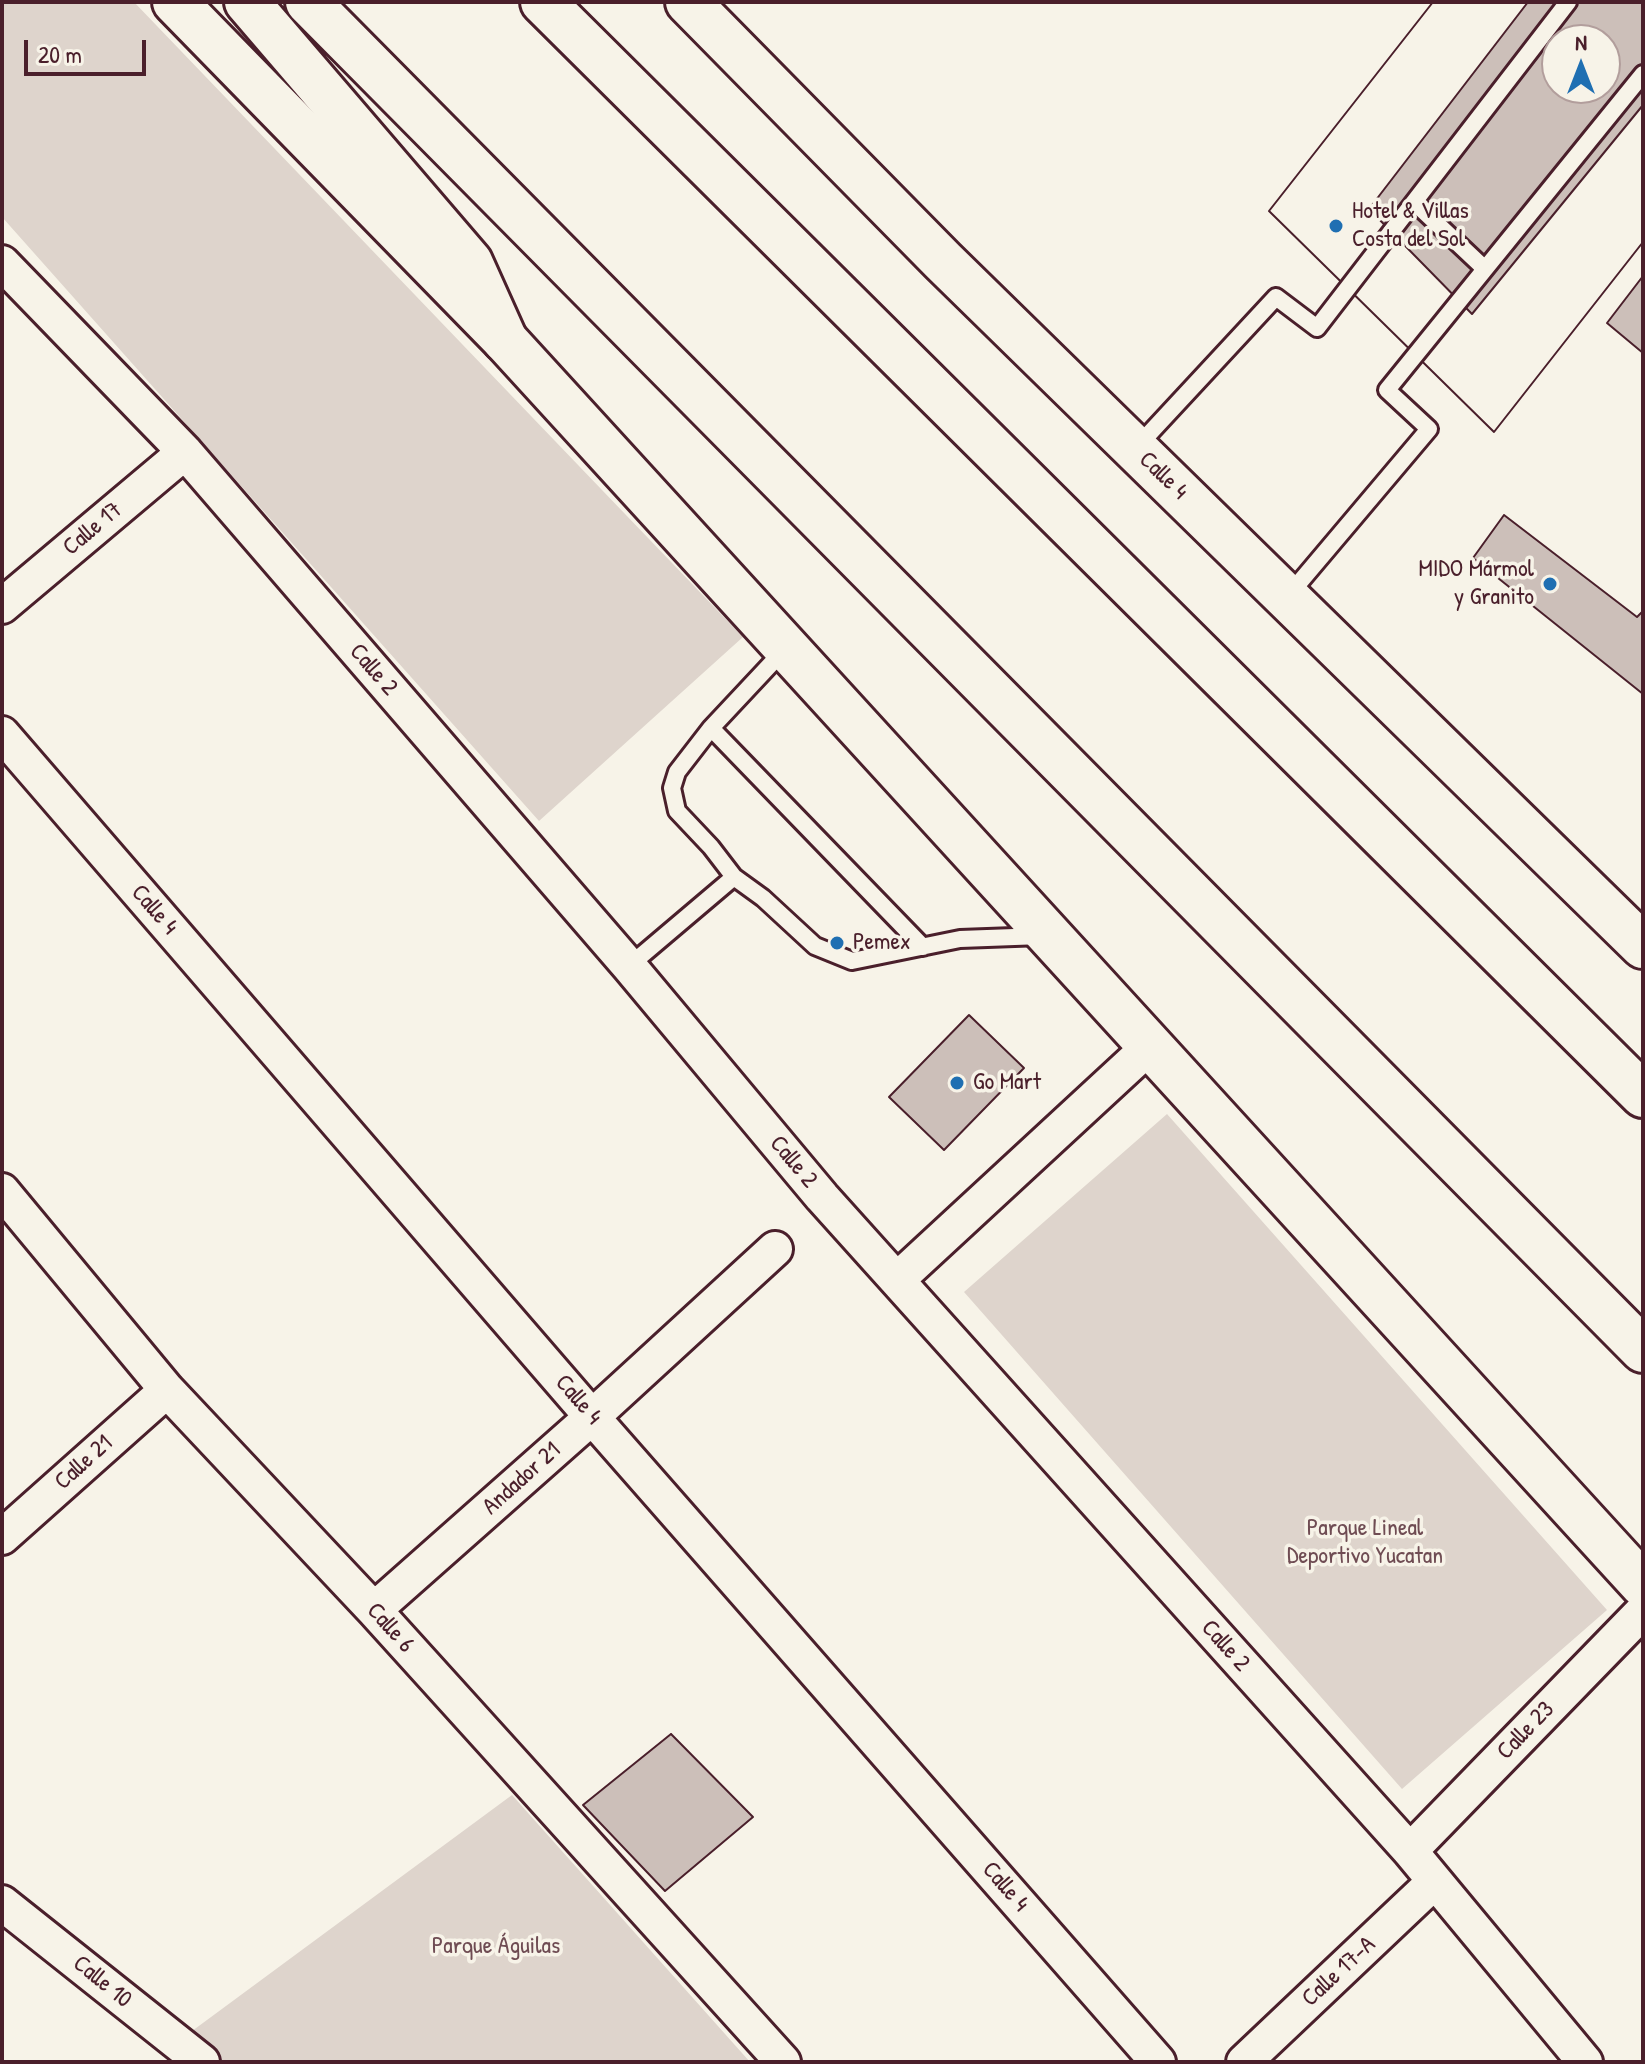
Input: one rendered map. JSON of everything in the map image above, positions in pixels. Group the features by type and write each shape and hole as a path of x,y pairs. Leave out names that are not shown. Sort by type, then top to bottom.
{"main road":[{"path":"175,2 505,340 1643,1585"},
{"path":"247,2 470,262 505,340"},
{"path":"308,2 1643,1350"},
{"path":"543,2 1643,1095"},
{"name":"Calle 4","path":"688,2 931,249 1643,946"}],"street":[{"name":"Calle 2","path":"2,263 185,452 629,966 822,1197 1410,1851 1433,1883 1585,2062"},
{"name":"Calle 17","path":"2,606 185,452"},
{"name":"Calle 4","path":"2,734 592,1417 1158,2062"},
{"path":"897,1280 1149,1047"},
{"name":"Calle 6","path":"2,1191 167,1390 374,1610 783,2062"},
{"name":"Andador 21","path":"374,1610 592,1417 775,1249"},
{"name":"Calle 21","path":"2,1537 167,1390"},
{"name":"Calle 23","path":"1410,1851 1643,1611"},
{"name":"Calle 17-A","path":"1244,2062 1433,1883"},
{"name":"Calle 10","path":"2,1903 202,2062"}],"lane":[{"path":"1135,449 1276,297 1317,328 1568,2"},
{"path":"1287,598 1429,429 1387,390 1643,74"},
{"path":"1414,202 1485,269"},
{"path":"786,649 711,728 677,772 672,788 677,811 734,877 763,898 815,946 852,961 960,939 1047,936"},
{"path":"711,728 923,947"},
{"path":"629,966 734,877"}],"green space":[{"path":"2,2 134,2 743,637 539,821 2,217"},
{"name":"Parque Lineal Deportivo Yucatan","path":"1167,1114 1607,1610 1402,1789 964,1292"},
{"name":"Parque Águilas","path":"512,1795 750,2062 224,2062 188,2034"}],"building":[{"path":"1433,2 1643,2 1643,242 1494,432 1269,211"},
{"name":"Hotel & Villas Costa del Sol","path":"1433,2 1528,2 1369,209 1472,314 1643,105 1643,242 1494,432 1269,211"},
{"path":"1643,276 1643,353 1607,323"},
{"name":"MIDO Mármol y Granito","path":"1504,515 1637,617 1643,611 1643,694 1473,558"},
{"name":"Go Mart","path":"969,1015 1024,1068 944,1150 889,1097"},
{"path":"671,1734 753,1817 665,1891 583,1805"}],"place":[{"name":"Hotel & Villas Costa del Sol","path":"1336,226"},
{"name":"MIDO Mármol y Granito","path":"1550,584"},
{"name":"Pemex","path":"837,943"},
{"name":"Go Mart","path":"957,1083"}]}
